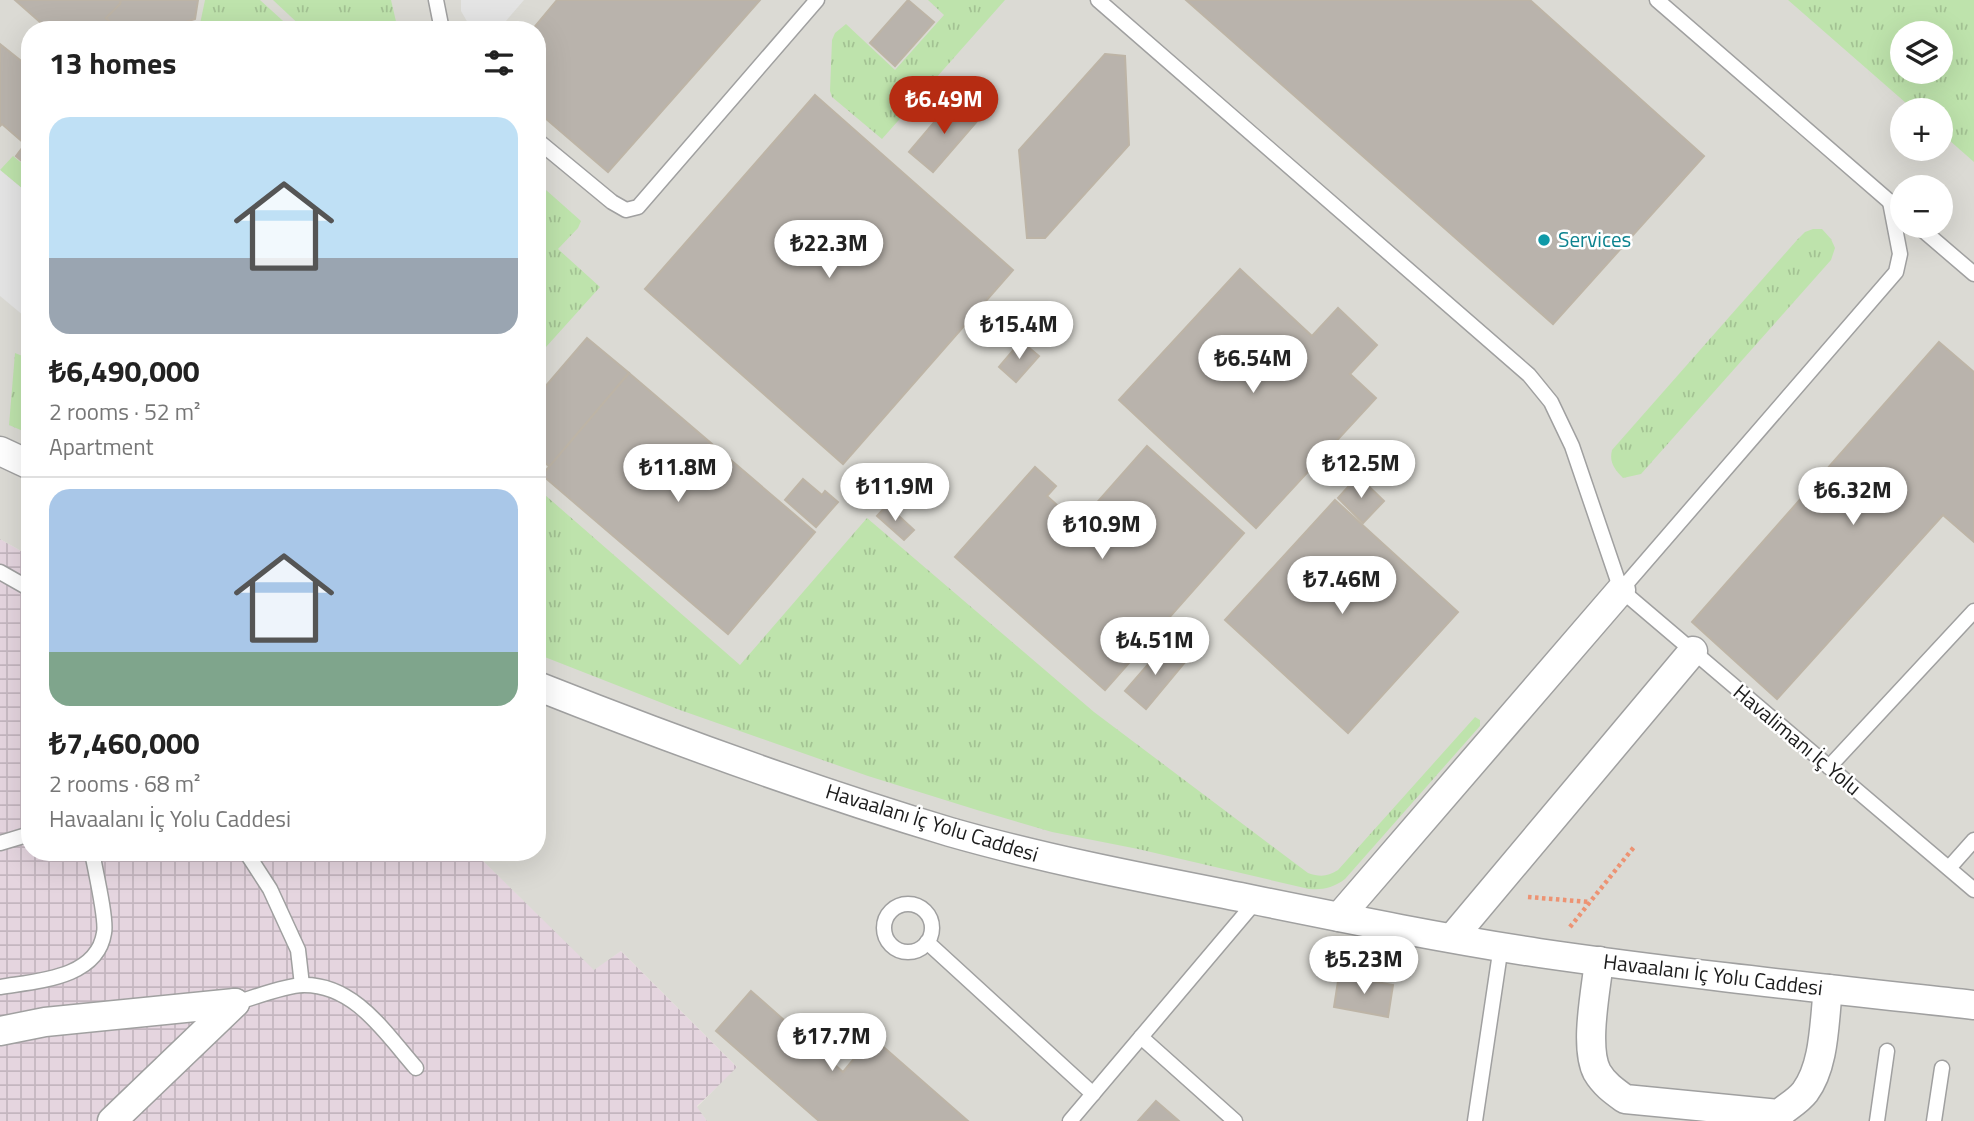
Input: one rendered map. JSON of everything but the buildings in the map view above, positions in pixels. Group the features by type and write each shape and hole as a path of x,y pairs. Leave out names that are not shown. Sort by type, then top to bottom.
{"street":[{"path":"0,451 21,461"},
{"path":"1339,917 1621,590"},
{"path":"1453,937 1693,651"},
{"name":"Havaalanı İç Yolu Caddesi","path":"546,690 716,754 951,832 1049,858 1256,901 1500,946 1599,961 1974,1006"},
{"path":"1599,961 1590,1051 1596,1070 1606,1085 1625,1100 1700,1114 1779,1114 1803,1094 1813,1079 1820,1055 1828,989"},
{"path":"0,1031 45,1022 235,1003"},
{"path":"112,1121 235,1003"}],"lane":[{"path":"436,0 440,21"},
{"path":"546,147 612,202 626,210 638,207 817,0"},
{"path":"1098,0 1529,375 1551,402 1572,446 1621,590"},
{"path":"1657,0 1890,202"},
{"path":"1621,590 1896,272 1900,254 1898,238"},
{"path":"1932,238 1974,274"},
{"path":"0,572 21,584"},
{"name":"Havalimanı İç Yolu","path":"1621,590 1974,890"},
{"path":"1829,767 1974,611"},
{"path":"0,843 21,837"},
{"path":"1949,868 1974,840"},
{"path":"0,986 59,976 71,972 92,956 105,932 93,861"},
{"path":"252,861 270,890 298,950 302,985"},
{"path":"1070,1121 1256,901"},
{"path":"927,942 1093,1094"},
{"path":"1475,1121 1500,946"},
{"path":"235,1003 302,985 324,988 345,996 364,1009 416,1068"},
{"path":"1141,1037 1235,1121"},
{"path":"1877,1121 1886,1051"},
{"path":"1934,1121 1942,1068"}],"path":[{"path":"1564,934 1634,847"},
{"path":"1490,894 1590,902"}],"shaded area":[{"path":"0,0 1974,0 1974,1121 707,1121 697,1107 737,1067 621,951 594,970 483,861 546,861 546,21 21,21 21,551 0,539"},
{"path":"461,0 524,0 506,21 467,21 461,11"},
{"path":"0,170 21,188 21,314 0,296"},
{"path":"0,539 21,551 21,861 483,861 594,969 621,951 738,1068 697,1106 707,1121 0,1121"}],"green space":[{"path":"205,0 260,0 283,21 201,21"},
{"path":"273,0 391,0 396,21 295,21"},
{"path":"928,0 1005,0 882,139 832,97 832,40 835,33 846,24 895,70 944,15"},
{"path":"1788,0 1974,0 1974,162 1953,144 1953,98 1900,98"},
{"path":"13,156 21,163 21,188 0,170"},
{"path":"546,190 581,221 578,228 558,249 600,287 546,347"},
{"path":"1813,229 1822,229 1831,239 1835,248 1831,260 1641,474 1623,478 1613,465 1612,450 1797,240"},
{"path":"15,353 21,355 21,430 9,425"},
{"path":"546,496 740,665 867,518 1094,712 1308,873 1320,876 1338,870 1475,717 1480,720 1480,726 1345,879 1328,888 1309,889 1052,832 868,776 680,710 546,658"}],"place":[{"name":"Services","path":"1544,240"}]}
